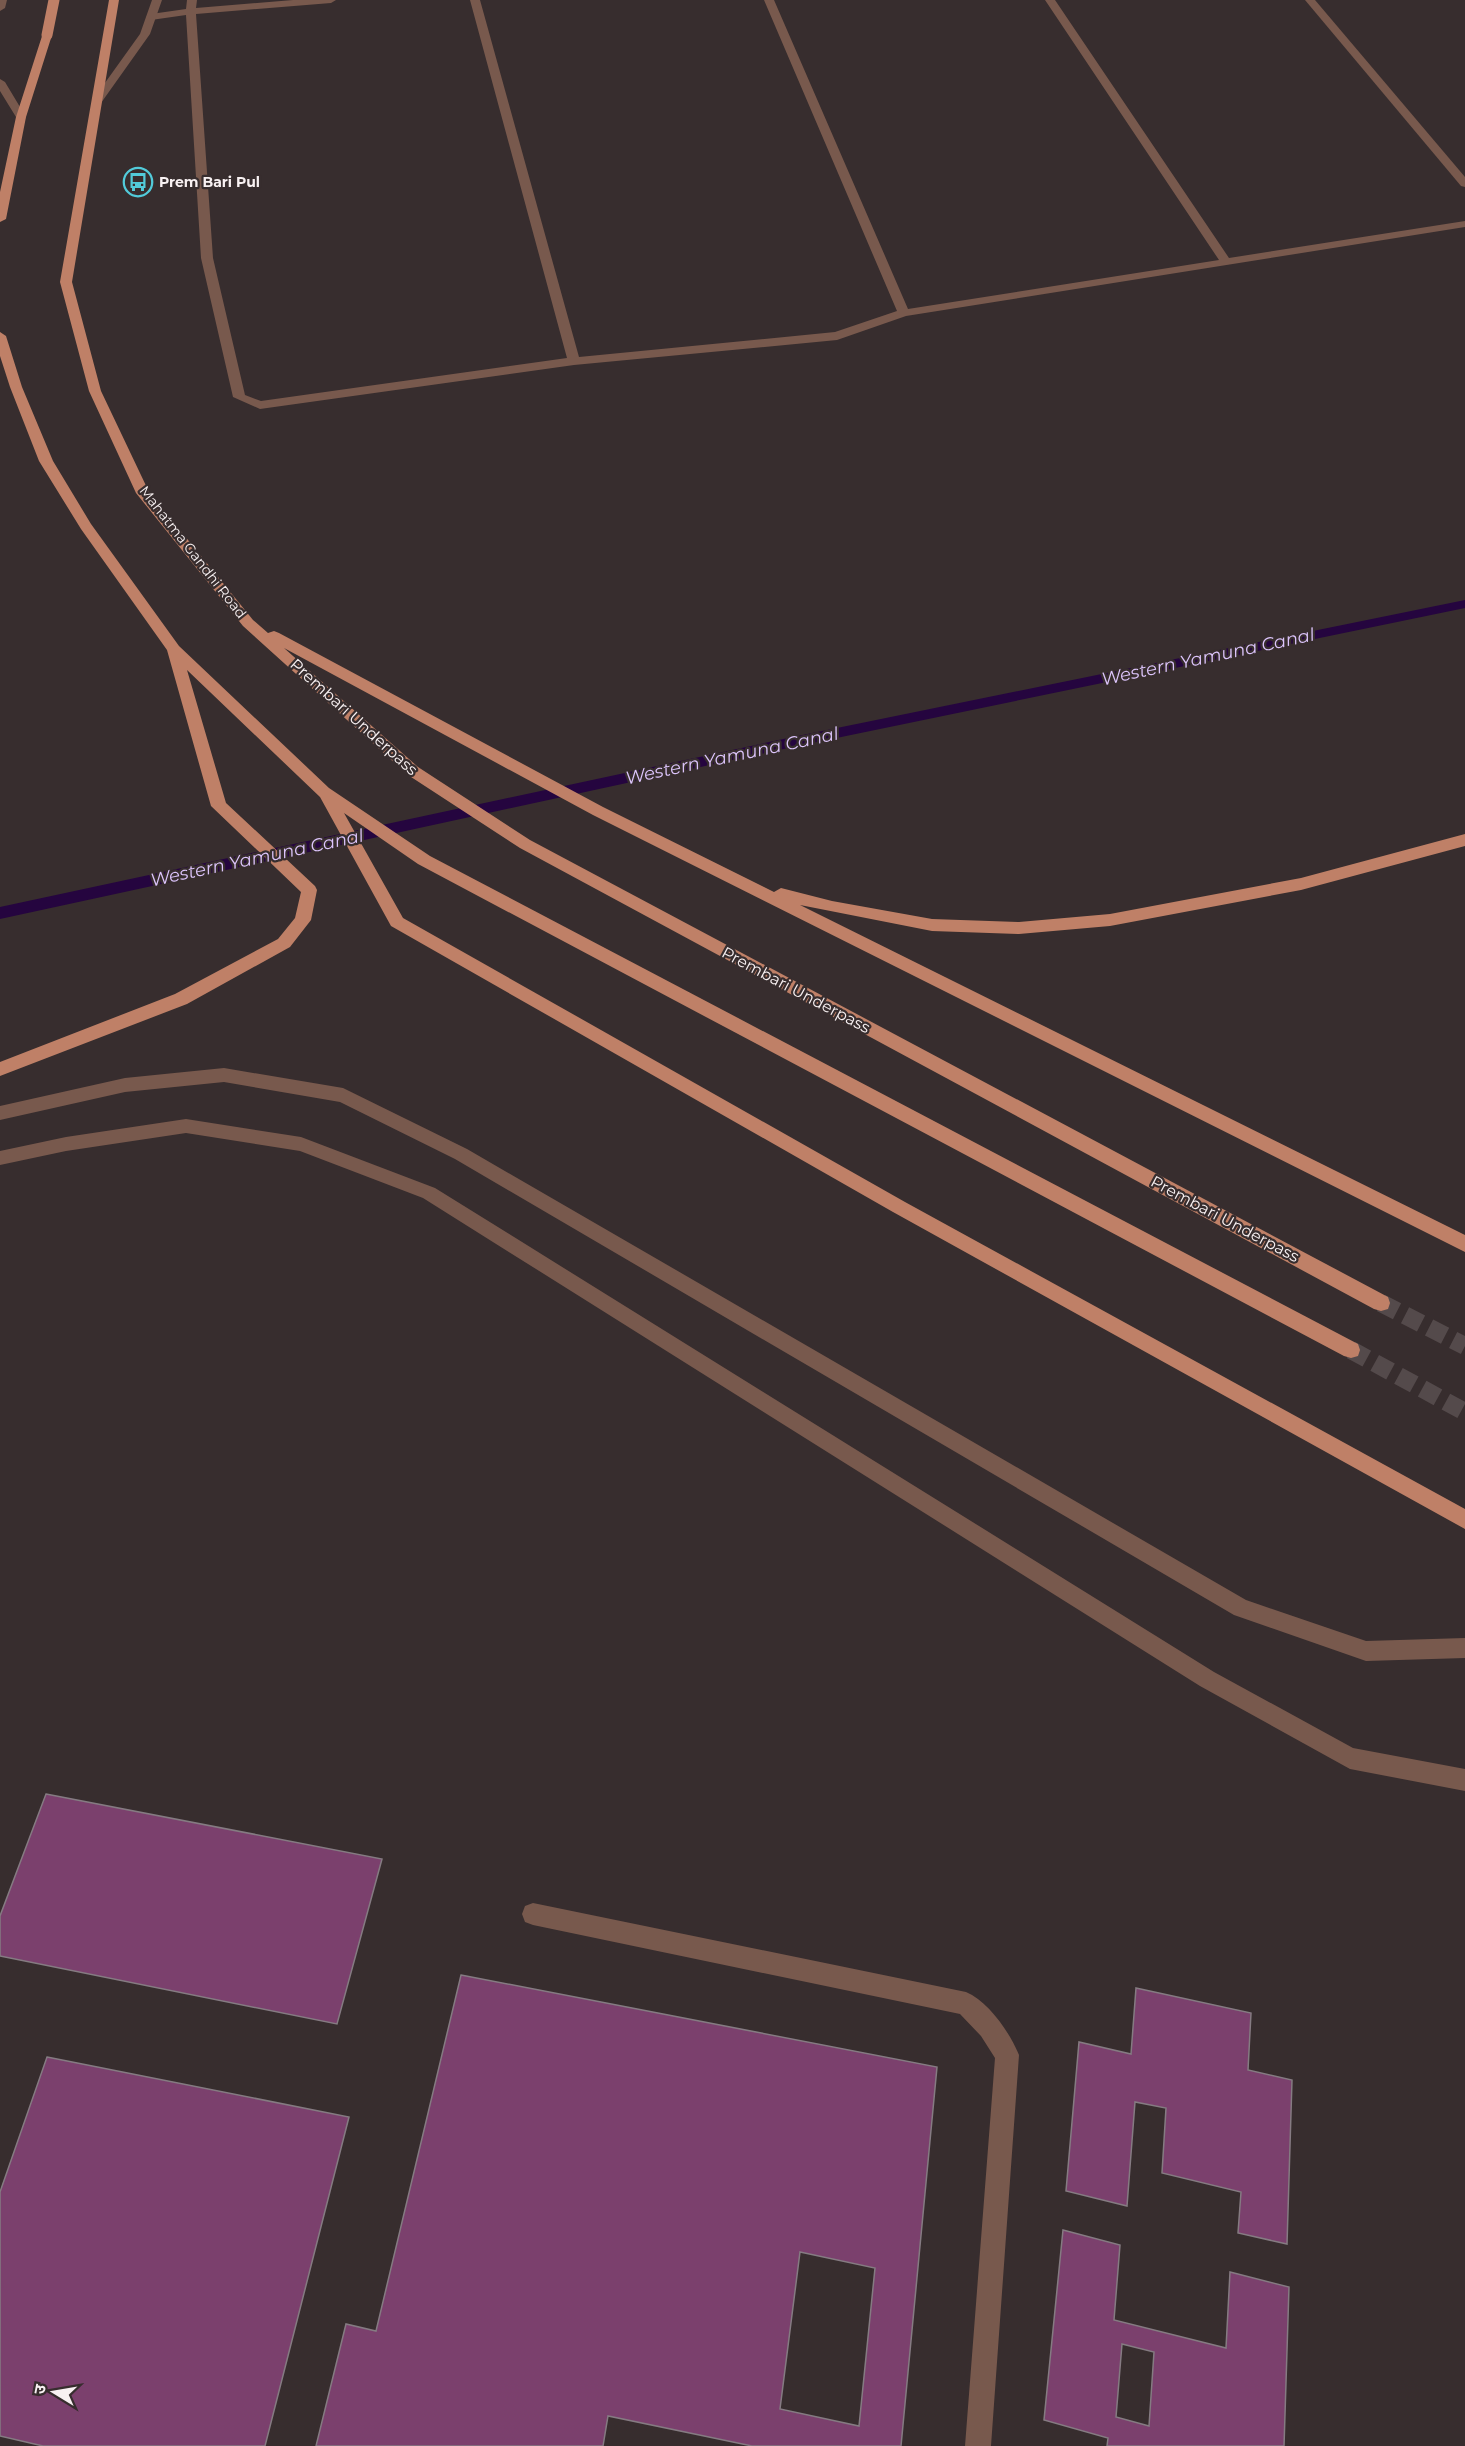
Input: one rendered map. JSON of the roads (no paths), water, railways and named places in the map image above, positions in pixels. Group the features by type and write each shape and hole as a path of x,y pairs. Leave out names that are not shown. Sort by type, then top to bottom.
{"main road":[{"path":"0,219 21,117 47,34 54,0"},
{"name":"Mahatma Gandhi Road","path":"114,0 66,282 95,391 143,493 248,622"},
{"path":"0,336 16,387 46,461 86,526 174,649 324,792 424,860 1351,1350"},
{"path":"248,622 598,811 1465,1244"},
{"name":"Prembari Underpass","path":"248,622 413,771 525,844 1381,1303"},
{"path":"0,1069 181,999 284,943 303,920 309,890 219,806 174,649"},
{"path":"324,792 397,922 888,1201 1465,1520"},
{"path":"750,887 832,907 932,924 1019,928 1110,920 1301,884 1465,840"}],"street":[{"path":"0,8 2,0"},
{"path":"97,101 145,34 157,0"},
{"path":"151,17 191,5 331,0"},
{"path":"475,0 574,361"},
{"path":"769,0 904,313"},
{"path":"1050,0 1226,262"},
{"path":"1310,0 1465,184"},
{"path":"191,5 207,258 239,397 260,405 286,404 574,361 837,336 904,313 1465,224"},
{"path":"0,82 21,117"},
{"path":"0,1113 125,1085 224,1075 343,1095 461,1154 1240,1608 1366,1651 1465,1648"},
{"path":"0,1158 66,1144 186,1126 301,1144 429,1193 1207,1679 1350,1758 1465,1780"},
{"path":"533,1914 966,2004 989,2028 1007,2055 978,2446"}],"waterway":[{"name":"Western Yamuna Canal","path":"0,913 788,743 1465,604"}],"tunnel":[{"path":"1381,1303 1465,1346"},
{"path":"1351,1350 1465,1412"}],"place":[{"name":"Prem Bari Pul","path":"138,182"}]}
